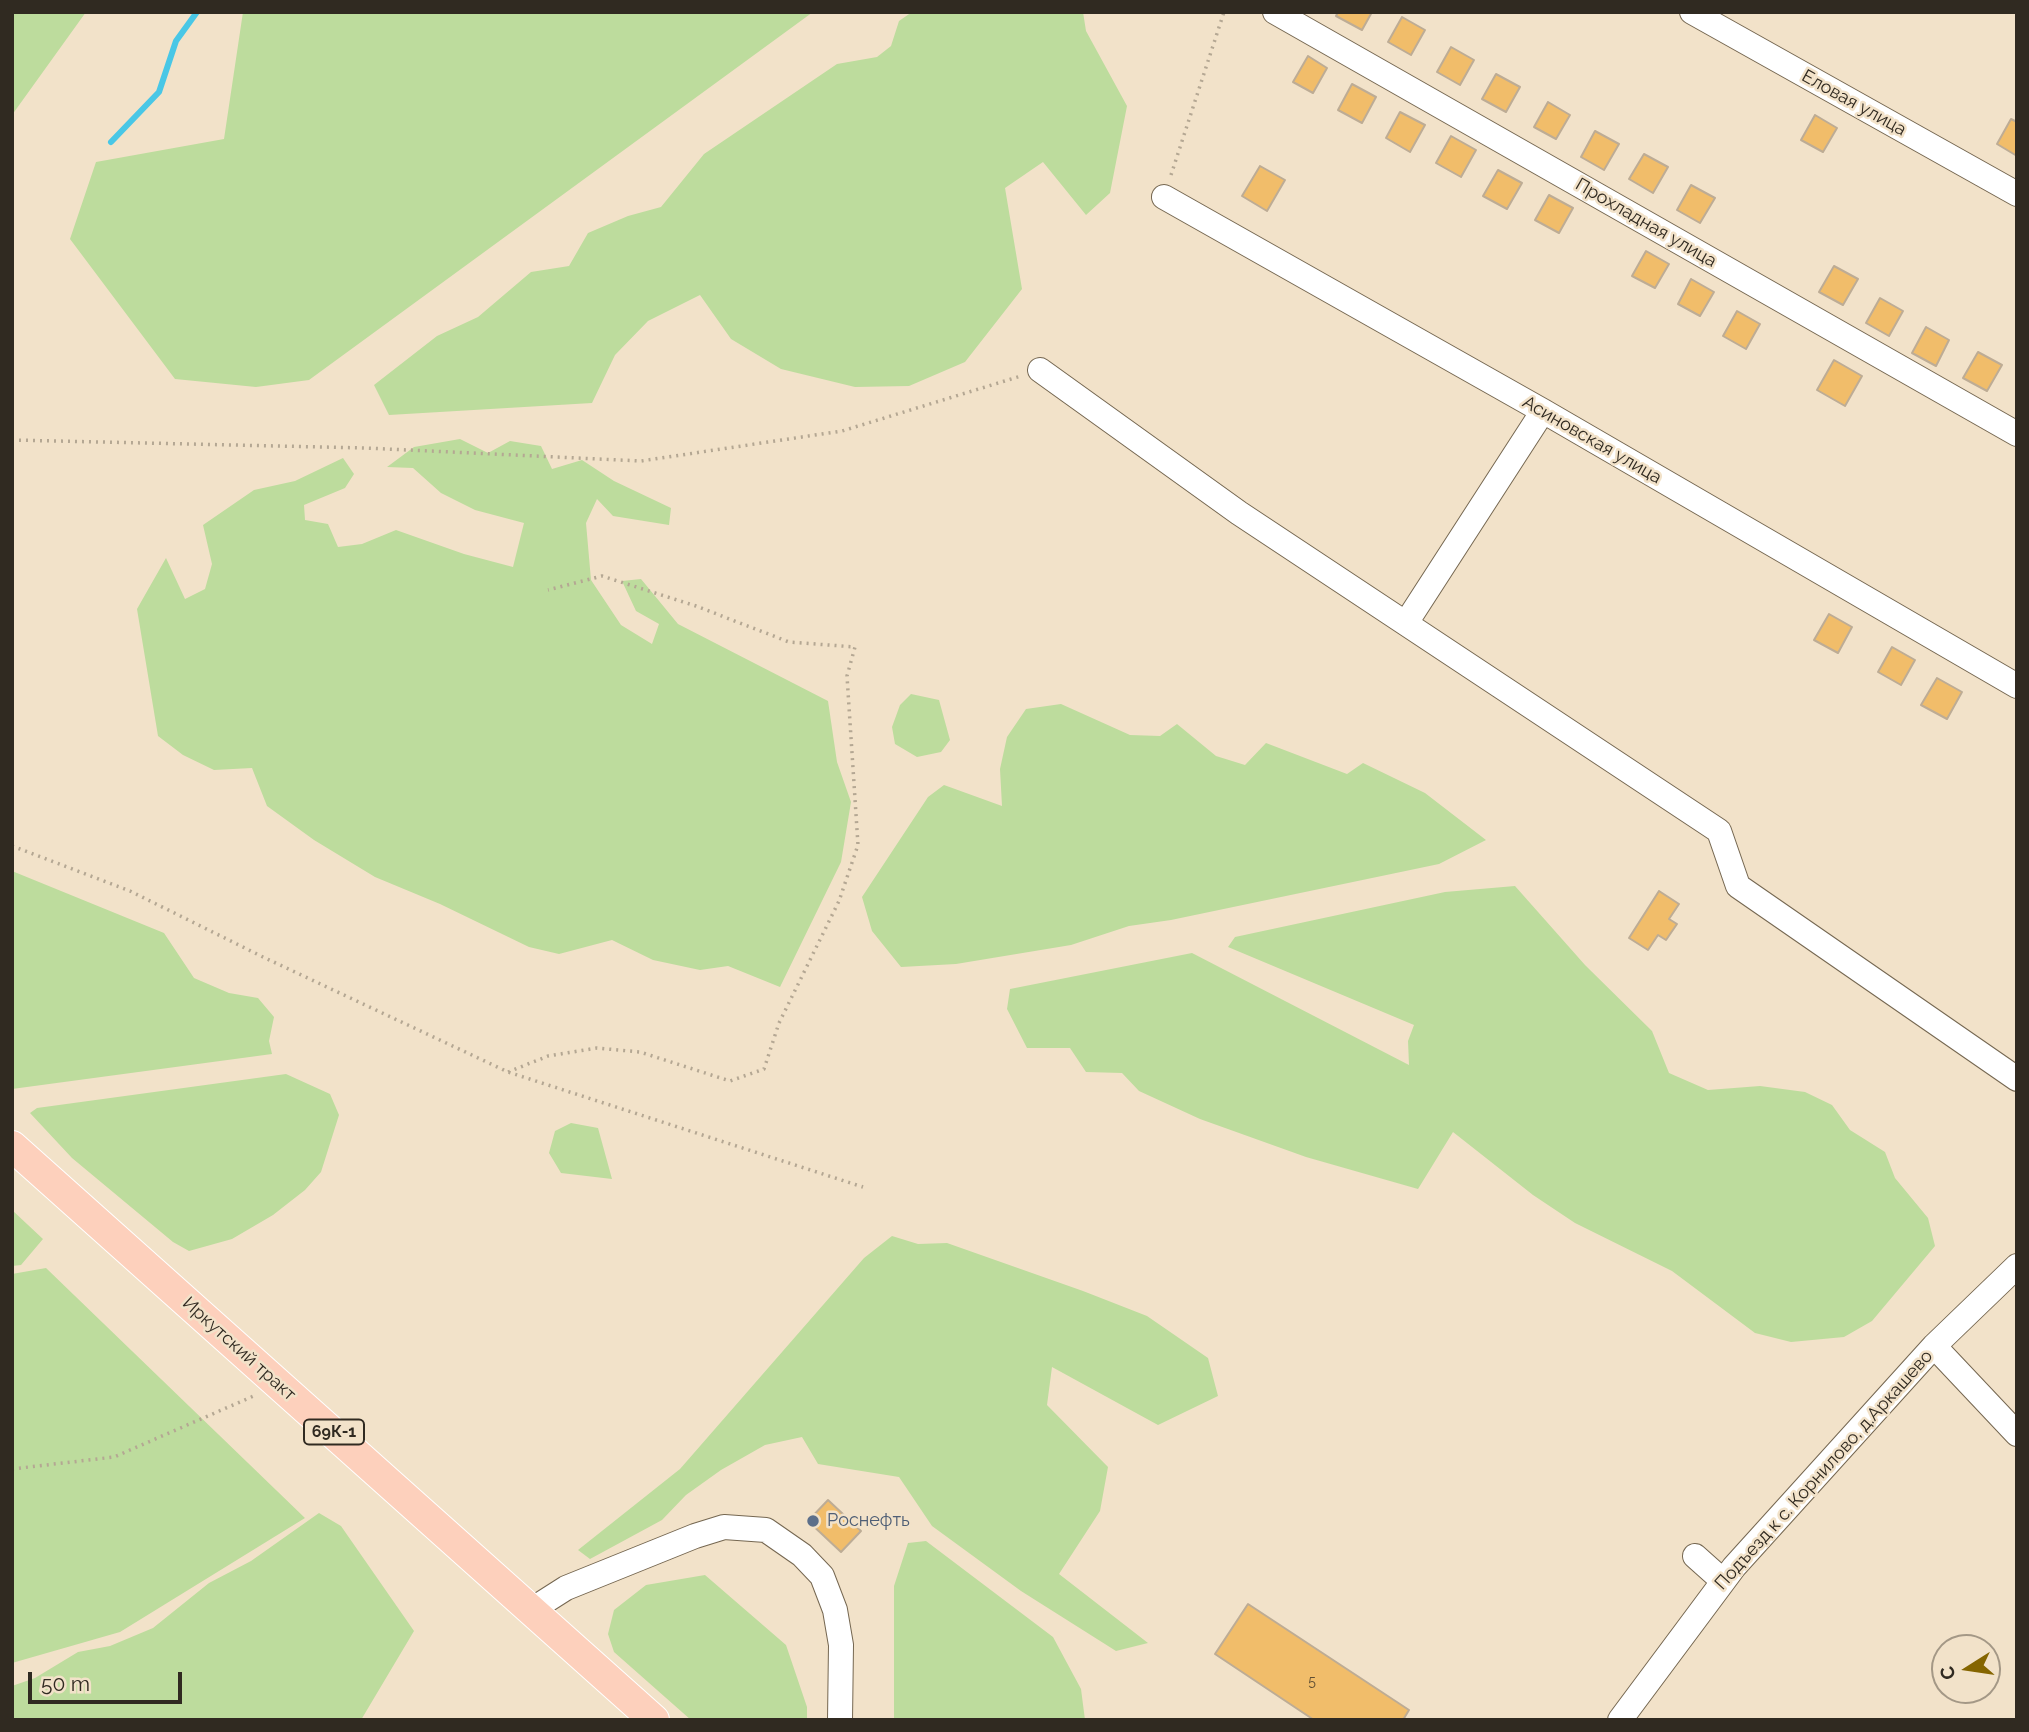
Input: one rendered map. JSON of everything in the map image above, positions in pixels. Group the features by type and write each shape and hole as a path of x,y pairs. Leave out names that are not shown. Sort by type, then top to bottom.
{"main road":[{"name":"Иркутский тракт","path":"12,1146 654,1720"}],"street":[{"name":"Прохладная улица","path":"1275,12 2017,434"},
{"name":"Еловая улица","path":"1692,12 2017,194"},
{"name":"Асиновская улица","path":"1164,197 1543,411 2017,686"},
{"path":"1040,370 1239,513 1719,831 1738,886 2017,1079"},
{"path":"1406,623 1543,411"},
{"name":"Подъезд к с. Корнилово, д.Аркашево","path":"1620,1720 1723,1581 1934,1346 2017,1266"},
{"path":"1934,1346 2017,1434"},
{"path":"533,1609 566,1588 695,1536 724,1527 766,1530 802,1555 822,1576 835,1610 841,1645 840,1720"},
{"path":"1695,1556 1723,1581"}],"path":[{"path":"1164,197 1224,12"},
{"path":"12,440 366,448 641,461 842,431 1040,370"},
{"path":"509,1072 548,1056 597,1048 640,1052 730,1081 764,1069 779,1023 839,901 858,845 847,676 855,647 789,642 696,606 602,576 548,590"},
{"path":"12,846 130,891 263,957 509,1072 863,1187"},
{"path":"12,1469 114,1457 280,1385"}],"green space":[{"path":"12,12 86,12 12,115"},
{"path":"243,12 813,12 309,380 256,387 175,379 70,239 96,162 224,139"},
{"path":"912,12 1083,12 1086,31 1127,106 1110,193 1086,215 1043,162 1005,188 1022,289 965,362 909,386 855,387 781,369 731,339 700,295 648,321 615,355 592,403 389,415 374,385 437,336 478,317 531,272 569,266 588,233 628,216 661,207 704,154 837,64 877,57 891,46 899,21"},
{"path":"460,439 488,453 510,441 541,446 552,469 582,460 614,481 671,508 669,525 613,516 597,499 586,523 591,580 621,625 652,644 659,624 636,611 622,581 641,579 678,624 828,701 837,762 851,802 841,862 780,987 728,966 700,970 653,960 612,940 559,954 529,947 440,904 375,877 314,840 267,806 252,768 214,770 183,755 158,736 137,609 166,558 185,599 205,589 212,564 203,525 254,490 295,481 343,458 354,474 345,488 304,505 305,520 328,524 338,547 362,544 396,530 464,554 513,567 524,523 475,510 441,493 413,468 387,467 414,447"},
{"path":"911,694 939,700 950,740 941,752 917,757 895,744 892,727 900,705"},
{"path":"1061,704 1130,735 1160,736 1177,724 1216,756 1245,765 1266,743 1347,774 1363,763 1425,793 1486,840 1439,864 1171,920 1129,926 1071,945 956,964 901,967 872,931 862,897 928,797 944,785 1002,806 1000,769 1007,737 1026,709"},
{"path":"12,871 164,933 194,978 229,993 258,998 274,1017 269,1041 272,1054 12,1089"},
{"path":"1515,886 1585,965 1652,1031 1669,1073 1708,1090 1760,1086 1805,1092 1832,1105 1850,1130 1885,1152 1895,1178 1928,1218 1935,1246 1872,1321 1844,1337 1791,1342 1755,1333 1672,1271 1575,1223 1533,1195 1453,1132 1418,1189 1306,1157 1200,1119 1139,1091 1122,1073 1086,1072 1070,1048 1027,1048 1007,1009 1010,989 1192,953 1409,1065 1408,1041 1414,1025 1228,947 1235,937 1445,892"},
{"path":"286,1074 330,1094 339,1115 321,1172 305,1190 273,1215 232,1239 189,1251 173,1242 72,1158 30,1113 37,1108"},
{"path":"571,1123 598,1128 612,1179 561,1173 549,1153 555,1131"},
{"path":"12,1210 43,1239 21,1265 12,1266"},
{"path":"892,1236 918,1244 947,1243 1083,1291 1147,1316 1208,1358 1218,1396 1158,1425 1052,1367 1047,1405 1108,1467 1100,1511 1059,1574 1148,1643 1116,1651 1021,1591 932,1526 899,1477 818,1464 802,1437 765,1445 721,1470 686,1495 662,1520 590,1559 578,1550 680,1469 864,1258"},
{"path":"46,1268 305,1518 120,1632 12,1663 12,1274"},
{"path":"319,1513 341,1526 414,1631 361,1720 12,1720 12,1686 35,1678 78,1652 110,1646 153,1628 209,1583 251,1561"},
{"path":"926,1541 1053,1637 1081,1689 1085,1720 894,1720 894,1586 908,1543"},
{"path":"705,1575 786,1645 807,1707 807,1720 691,1720 614,1652 608,1634 614,1610 646,1585"}],"building":[{"path":"1338,12 1372,12 1362,30 1336,16"},
{"path":"1402,17 1425,30 1411,55 1388,42"},
{"path":"1451,47 1474,60 1460,85 1437,72"},
{"path":"1308,56 1327,68 1313,93 1293,82"},
{"path":"1496,74 1520,87 1506,112 1482,99"},
{"path":"1352,84 1376,97 1362,123 1338,110"},
{"path":"1548,102 1570,115 1556,139 1534,127"},
{"path":"1400,112 1425,125 1410,152 1386,138"},
{"path":"1815,115 1837,128 1823,152 1801,140"},
{"path":"2011,119 2017,122 2017,156 1997,144"},
{"path":"1595,131 1619,144 1604,170 1581,157"},
{"path":"1451,136 1476,150 1461,177 1436,163"},
{"path":"1644,154 1668,167 1653,193 1629,179"},
{"path":"1260,166 1285,180 1267,211 1242,196"},
{"path":"1498,170 1522,183 1507,209 1483,196"},
{"path":"1691,185 1715,198 1700,223 1677,210"},
{"path":"1549,195 1573,208 1559,233 1535,220"},
{"path":"1646,251 1669,264 1655,288 1632,276"},
{"path":"1834,266 1858,279 1843,305 1819,292"},
{"path":"1691,279 1714,292 1700,316 1678,304"},
{"path":"1880,298 1903,311 1889,336 1866,323"},
{"path":"1737,311 1760,324 1746,349 1723,336"},
{"path":"1926,327 1949,340 1936,366 1912,353"},
{"path":"1978,352 2002,365 1987,391 1963,378"},
{"path":"1834,360 1862,376 1845,406 1817,390"},
{"path":"1829,614 1852,627 1838,653 1814,640"},
{"path":"1892,647 1915,660 1901,685 1878,672"},
{"path":"1937,678 1962,692 1947,719 1921,705"},
{"path":"1659,891 1679,904 1669,919 1677,924 1666,940 1658,935 1648,950 1629,938"},
{"path":"828,1500 861,1531 841,1552 808,1521"},
{"path":"1248,1604 1409,1710 1403,1720 1314,1720 1215,1654"}],"waterway":[{"path":"111,142 159,92 176,41 197,12"}],"place":[{"name":"Роснефть","path":"813,1521"}]}
